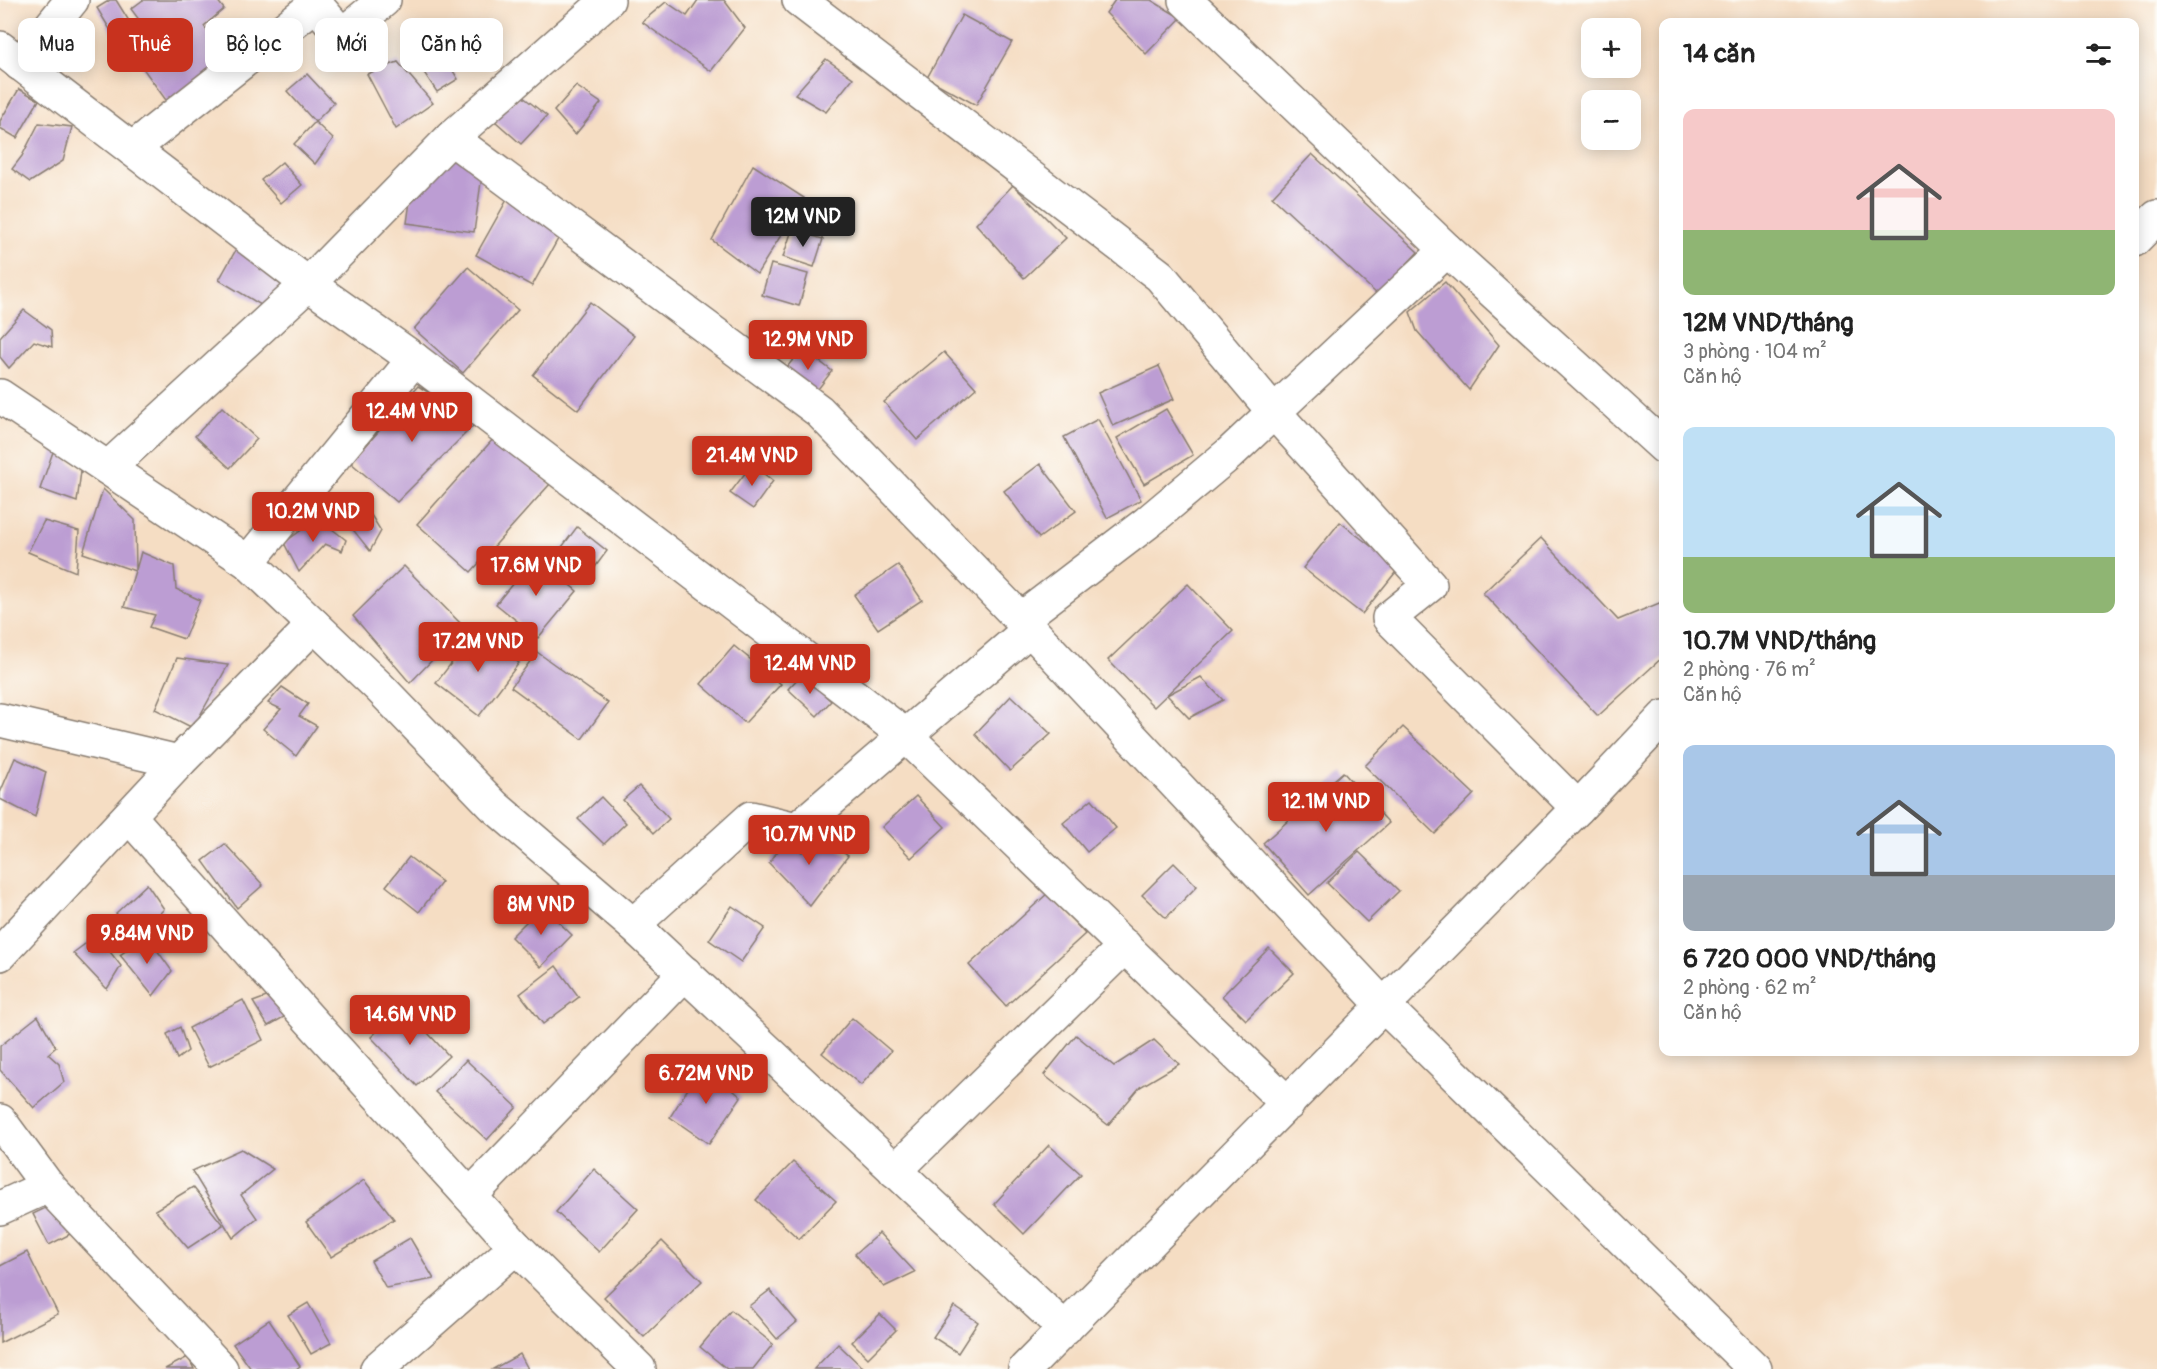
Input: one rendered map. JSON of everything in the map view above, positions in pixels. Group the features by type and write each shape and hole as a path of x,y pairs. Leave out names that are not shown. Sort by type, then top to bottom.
{"street":[{"path":"72,0 10,56 308,284 414,359 905,735 1288,1104"},
{"path":"132,148 314,2 342,35 384,0"},
{"path":"108,468 308,284 450,138 608,0"},
{"path":"1185,0 1447,250 1659,442"},
{"path":"808,3 1160,276 1274,412 1431,585 1389,618 1578,808"},
{"path":"450,138 819,411 1025,624 1384,1006 1755,1369"},
{"path":"2139,235 2157,217"},
{"path":"633,925 751,818 797,829 905,735 1025,624 1229,454 1447,250"},
{"path":"248,562 414,359"},
{"path":"0,396 248,562 379,687 494,806 633,925 1065,1329"},
{"path":"0,954 179,762 314,625"},
{"path":"0,720 179,762"},
{"path":"1025,1369 1288,1104 1659,722"},
{"path":"129,816 310,1020 516,1246 639,1369"},
{"path":"895,1170 1125,946"},
{"path":"470,1196 685,973"},
{"path":"0,1121 48,1186 221,1369"},
{"path":"0,1208 48,1186"},
{"path":"376,1369 516,1246"}],"building":[{"path":"110,0 116,0 127,18 107,18 107,25 97,8"},
{"path":"143,0 217,0 224,9 213,18 205,18 204,26 205,72 211,72 168,103 146,72 193,72 193,18 138,18 131,9"},
{"path":"698,0 724,0 745,28 711,71 642,22 666,2 687,16"},
{"path":"1115,0 1151,0 1181,18 1146,54 1106,13"},
{"path":"962,15 1012,42 976,105 927,78"},
{"path":"826,59 853,78 826,112 795,94"},
{"path":"398,62 400,72 407,72 433,103 396,129 367,74 388,72 388,66"},
{"path":"424,72 454,72 458,79 437,92"},
{"path":"307,74 334,103 315,122 287,91"},
{"path":"576,86 601,103 575,135 554,111"},
{"path":"19,89 39,100 17,138 0,128 0,121"},
{"path":"522,96 547,116 521,144 487,114"},
{"path":"315,122 333,139 315,164 294,144"},
{"path":"39,123 72,127 63,161 30,182 12,169 22,156"},
{"path":"417,152 484,161 474,232 407,223"},
{"path":"1312,154 1418,252 1378,295 1272,197"},
{"path":"282,162 302,185 281,203 261,180"},
{"path":"753,165 804,198 757,274 712,240"},
{"path":"1013,185 1066,238 1024,278 976,224"},
{"path":"508,198 564,228 532,286 476,255"},
{"path":"792,230 823,239 814,267 783,257"},
{"path":"237,248 301,278 271,311 219,280"},
{"path":"771,264 808,274 799,306 762,295"},
{"path":"468,267 518,310 463,373 414,329"},
{"path":"1445,282 1499,345 1469,390 1417,331 1410,312"},
{"path":"590,302 634,336 578,410 533,375"},
{"path":"24,310 51,330 52,347 34,341 9,368 0,357 0,337"},
{"path":"802,348 832,371 815,393 784,371"},
{"path":"944,352 976,388 917,440 884,402"},
{"path":"1159,366 1174,399 1113,426 1098,393"},
{"path":"418,386 477,422 397,502 351,463"},
{"path":"222,407 257,439 230,468 195,436"},
{"path":"1166,409 1193,455 1144,484 1117,438"},
{"path":"1098,419 1141,500 1107,518 1064,437"},
{"path":"495,437 550,484 471,572 417,524"},
{"path":"54,449 81,471 77,502 40,489"},
{"path":"752,464 773,481 753,509 730,493"},
{"path":"1040,464 1076,511 1039,538 1004,491"},
{"path":"103,489 135,520 136,570 141,552 174,566 176,589 200,600 184,639 149,627 155,615 124,607 135,571 83,553"},
{"path":"361,499 381,531 370,551 343,517"},
{"path":"318,518 346,540 342,551 325,544 299,572 284,543"},
{"path":"44,521 79,531 76,572 28,552"},
{"path":"1340,522 1399,568 1362,614 1303,568"},
{"path":"577,527 607,551 587,578 556,555"},
{"path":"1541,538 1618,620 1659,603 1659,661 1598,716 1483,593"},
{"path":"535,556 577,591 538,638 496,604"},
{"path":"898,565 922,600 878,629 854,595"},
{"path":"404,566 464,627 410,683 353,616"},
{"path":"1188,584 1233,631 1154,707 1108,660"},
{"path":"476,631 519,663 479,716 436,683"},
{"path":"734,646 781,684 745,723 701,684"},
{"path":"537,652 608,703 582,739 511,687"},
{"path":"177,658 228,665 193,728 155,709"},
{"path":"802,674 831,701 817,716 788,689"},
{"path":"1201,677 1223,700 1189,718 1167,695"},
{"path":"282,687 308,704 299,716 317,726 296,756 263,729 281,709 268,703"},
{"path":"1011,696 1051,734 1010,771 975,734"},
{"path":"1403,727 1474,794 1435,834 1365,766"},
{"path":"15,758 46,772 35,817 0,799 0,793"},
{"path":"1343,772 1389,823 1309,895 1263,843"},
{"path":"639,786 669,819 654,833 623,800"},
{"path":"916,796 945,827 911,858 882,827"},
{"path":"601,797 626,823 604,844 578,819"},
{"path":"1092,799 1116,828 1087,852 1063,823"},
{"path":"818,834 848,856 810,906 769,863 786,840 802,852"},
{"path":"225,844 263,885 237,908 203,861"},
{"path":"1359,852 1399,891 1367,922 1327,883"},
{"path":"409,857 442,882 419,912 386,886"},
{"path":"1174,863 1197,886 1166,918 1142,895"},
{"path":"147,884 164,909 134,940 116,913"},
{"path":"1048,893 1085,934 1006,1006 969,965"},
{"path":"542,906 572,935 541,967 511,937"},
{"path":"732,906 765,928 741,962 709,940"},
{"path":"97,935 121,966 107,989 73,953"},
{"path":"147,936 172,971 153,996 120,955"},
{"path":"1269,948 1294,973 1246,1020 1222,996"},
{"path":"556,966 579,997 543,1024 520,994"},
{"path":"269,996 291,1013 268,1026 253,1002"},
{"path":"243,1000 263,1040 209,1067 189,1028"},
{"path":"404,1007 449,1056 417,1086 371,1037"},
{"path":"38,1016 56,1047 48,1054 59,1064 64,1082 34,1108 0,1070 0,1046"},
{"path":"852,1018 891,1051 861,1085 822,1053"},
{"path":"180,1027 188,1051 177,1059 167,1034"},
{"path":"1076,1035 1114,1066 1154,1040 1179,1064 1140,1087 1108,1125 1044,1075"},
{"path":"466,1060 517,1107 487,1140 435,1092"},
{"path":"703,1065 741,1097 709,1144 670,1117"},
{"path":"1049,1145 1081,1174 1024,1234 994,1204"},
{"path":"241,1149 273,1169 241,1195 257,1218 233,1238 192,1171"},
{"path":"793,1162 836,1201 799,1239 756,1200"},
{"path":"594,1169 638,1209 599,1252 556,1212"},
{"path":"364,1180 394,1219 331,1257 306,1222"},
{"path":"193,1187 223,1225 188,1248 155,1210"},
{"path":"56,1203 78,1230 49,1245 33,1214"},
{"path":"879,1233 915,1272 884,1287 855,1254"},
{"path":"410,1238 434,1279 386,1288 371,1261"},
{"path":"662,1241 702,1281 644,1337 604,1297"},
{"path":"27,1252 58,1314 0,1343 0,1266"},
{"path":"770,1290 797,1322 777,1339 749,1306"},
{"path":"308,1303 331,1343 311,1354 288,1315"},
{"path":"954,1306 978,1322 958,1353 933,1337"},
{"path":"731,1310 773,1344 753,1369 727,1369 700,1347"},
{"path":"880,1314 896,1330 868,1358 852,1342"},
{"path":"269,1320 300,1366 296,1369 251,1369 233,1344"},
{"path":"838,1344 864,1369 814,1369"},
{"path":"520,1354 528,1369 493,1369"},
{"path":"188,1357 194,1369 165,1369"}]}
